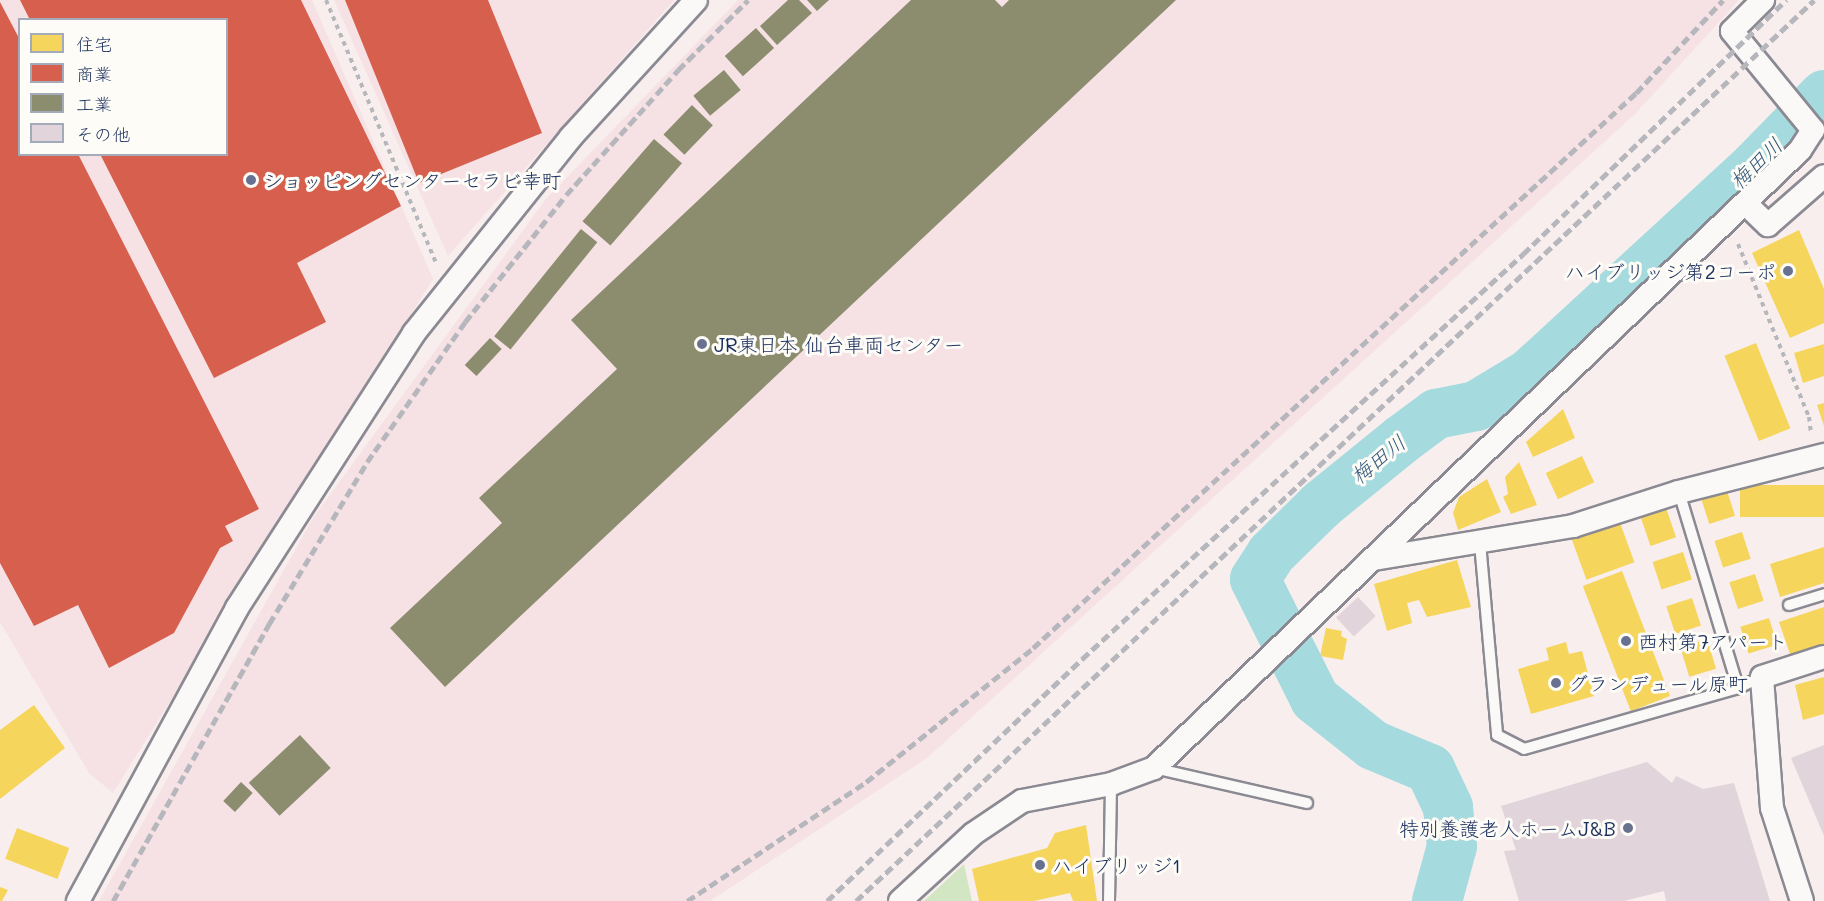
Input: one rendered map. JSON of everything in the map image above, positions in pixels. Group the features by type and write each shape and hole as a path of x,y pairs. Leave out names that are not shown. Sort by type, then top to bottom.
{"street":[{"path":"78,901 237,608 414,333 571,137 696,0"},
{"path":"900,901 973,834 1022,801 1111,784 1154,768 1800,150 1813,130 1732,31 1756,7"},
{"path":"1745,203 1768,225 1824,176"},
{"path":"1374,559 1573,526 1679,492 1819,455"},
{"path":"1802,901 1772,808 1762,677 1824,657"}],"lane":[{"path":"1679,492 1738,688"},
{"path":"1480,543 1497,735 1524,749 1738,688 1762,677"},
{"path":"1789,605 1824,594"},
{"path":"1154,768 1307,803"},
{"path":"1109,901 1111,784"}],"path":[{"path":"326,0 448,291"},
{"path":"1728,219 1809,417 1819,455"}],"shaded area":[{"path":"0,0 312,0 433,279 113,793 89,773 0,622"},
{"path":"334,0 674,0 448,256"},
{"path":"738,0 1739,0 1636,113 927,758 710,901 99,901 313,518 546,199"}],"green space":[{"path":"964,864 972,901 924,901"}],"building: 住宅":[{"name":"ハイブリッジ第2コーポ","path":"1799,230 1824,289 1824,323 1790,338 1752,253"},
{"path":"1756,343 1790,428 1759,441 1724,356"},
{"path":"1824,344 1824,376 1803,383 1794,353"},
{"path":"1824,403 1824,426 1817,405"},
{"path":"1563,409 1575,438 1533,457 1526,442"},
{"path":"1582,456 1594,482 1558,499 1546,473"},
{"path":"1519,462 1537,505 1511,514 1503,497 1508,494 1505,477"},
{"path":"1487,479 1501,512 1458,530 1453,513 1459,497"},
{"path":"1740,485 1824,485 1824,517 1740,517"},
{"path":"1727,491 1735,516 1709,524 1701,499"},
{"path":"1666,508 1676,537 1651,546 1640,517"},
{"path":"1619,520 1634,562 1586,580 1571,537"},
{"path":"1742,532 1751,559 1723,568 1714,541"},
{"path":"1824,547 1824,583 1780,597 1770,564"},
{"path":"1683,552 1692,580 1662,589 1653,562"},
{"path":"1457,560 1471,607 1427,617 1419,600 1407,603 1412,623 1387,631 1374,584"},
{"name":"西村第7アパート","path":"1622,571 1670,696 1631,711 1583,586"},
{"path":"1755,574 1764,601 1738,609 1729,582"},
{"path":"1692,598 1701,626 1675,634 1666,606"},
{"path":"1824,607 1824,646 1791,657 1779,622"},
{"path":"1769,618 1777,645 1748,654 1740,627"},
{"path":"1326,628 1342,631 1341,636 1347,639 1343,660 1320,656"},
{"path":"1707,639 1716,669 1689,677 1680,647"},
{"name":"グランデュール原町","path":"1566,642 1569,654 1582,651 1594,696 1531,714 1518,669 1549,660 1546,648"},
{"path":"1824,677 1824,714 1803,720 1795,685"},
{"path":"34,705 65,748 0,799 0,730"},
{"name":"ハイブリッジ1","path":"1086,825 1097,901 1073,901 1070,893 1034,901 979,901 972,869 1047,848 1055,833"},
{"path":"17,828 69,848 57,879 5,859"},
{"path":"0,887 8,890 2,901 0,901"}],"building: 商業":[{"name":"ショッピングセンターセラビ幸町","path":"20,0 301,0 401,206 297,263 326,322 214,378 101,156 228,156 228,18 29,18"},
{"path":"345,0 488,0 542,133 419,183"},
{"path":"0,2 18,36 18,156 79,156 259,509 225,526 233,541 220,548 174,633 109,668 78,605 34,626 0,563"}],"building: 工業":[{"path":"788,0 799,0 812,13 777,45 760,26"},
{"path":"807,0 829,0 817,11"},
{"name":"JR東日本 仙台車両センター","path":"911,0 995,0 1002,7 1009,0 1176,0 445,687 390,628 502,523 479,498 617,369 571,320"},
{"path":"756,28 774,48 743,76 725,56"},
{"path":"724,70 741,90 710,116 693,96"},
{"path":"692,105 713,125 684,155 664,134"},
{"path":"654,139 682,163 610,246 582,221"},
{"path":"581,229 597,242 510,349 494,336"},
{"path":"490,338 502,349 476,376 465,365"},
{"path":"300,735 331,768 279,816 249,783"},
{"path":"241,782 253,793 235,812 223,801"}],"building: その他":[{"path":"1358,597 1376,616 1354,636 1336,617"},
{"path":"1824,745 1824,836 1791,758"},
{"name":"特別養護老人ホームJ&B","path":"1647,762 1672,783 1676,776 1703,789 1734,783 1770,901 1666,901 1664,891 1624,901 1519,901 1504,851 1516,850 1501,806"}],"waterway":[{"name":"梅田川","path":"1437,901 1452,846 1448,807 1430,769 1373,745 1315,699 1255,579 1271,554 1321,505 1401,440 1436,414 1476,406 1529,374 1753,168 1824,95"}],"railway":[{"path":"113,901 269,624 367,462 465,322 566,195 678,70 748,0"},
{"path":"687,901 866,782 1033,648 1636,93 1723,0"},
{"path":"827,901 1082,659 1523,254 1786,0"},
{"path":"856,901 1814,0"}],"place":[{"name":"ショッピングセンターセラビ幸町","path":"251,180"},
{"name":"ハイブリッジ第2コーポ","path":"1788,271"},
{"name":"JR東日本 仙台車両センター","path":"702,344"},
{"name":"西村第7アパート","path":"1626,641"},
{"name":"グランデュール原町","path":"1556,683"},
{"name":"特別養護老人ホームJ&B","path":"1628,828"},
{"name":"ハイブリッジ1","path":"1040,865"}]}
